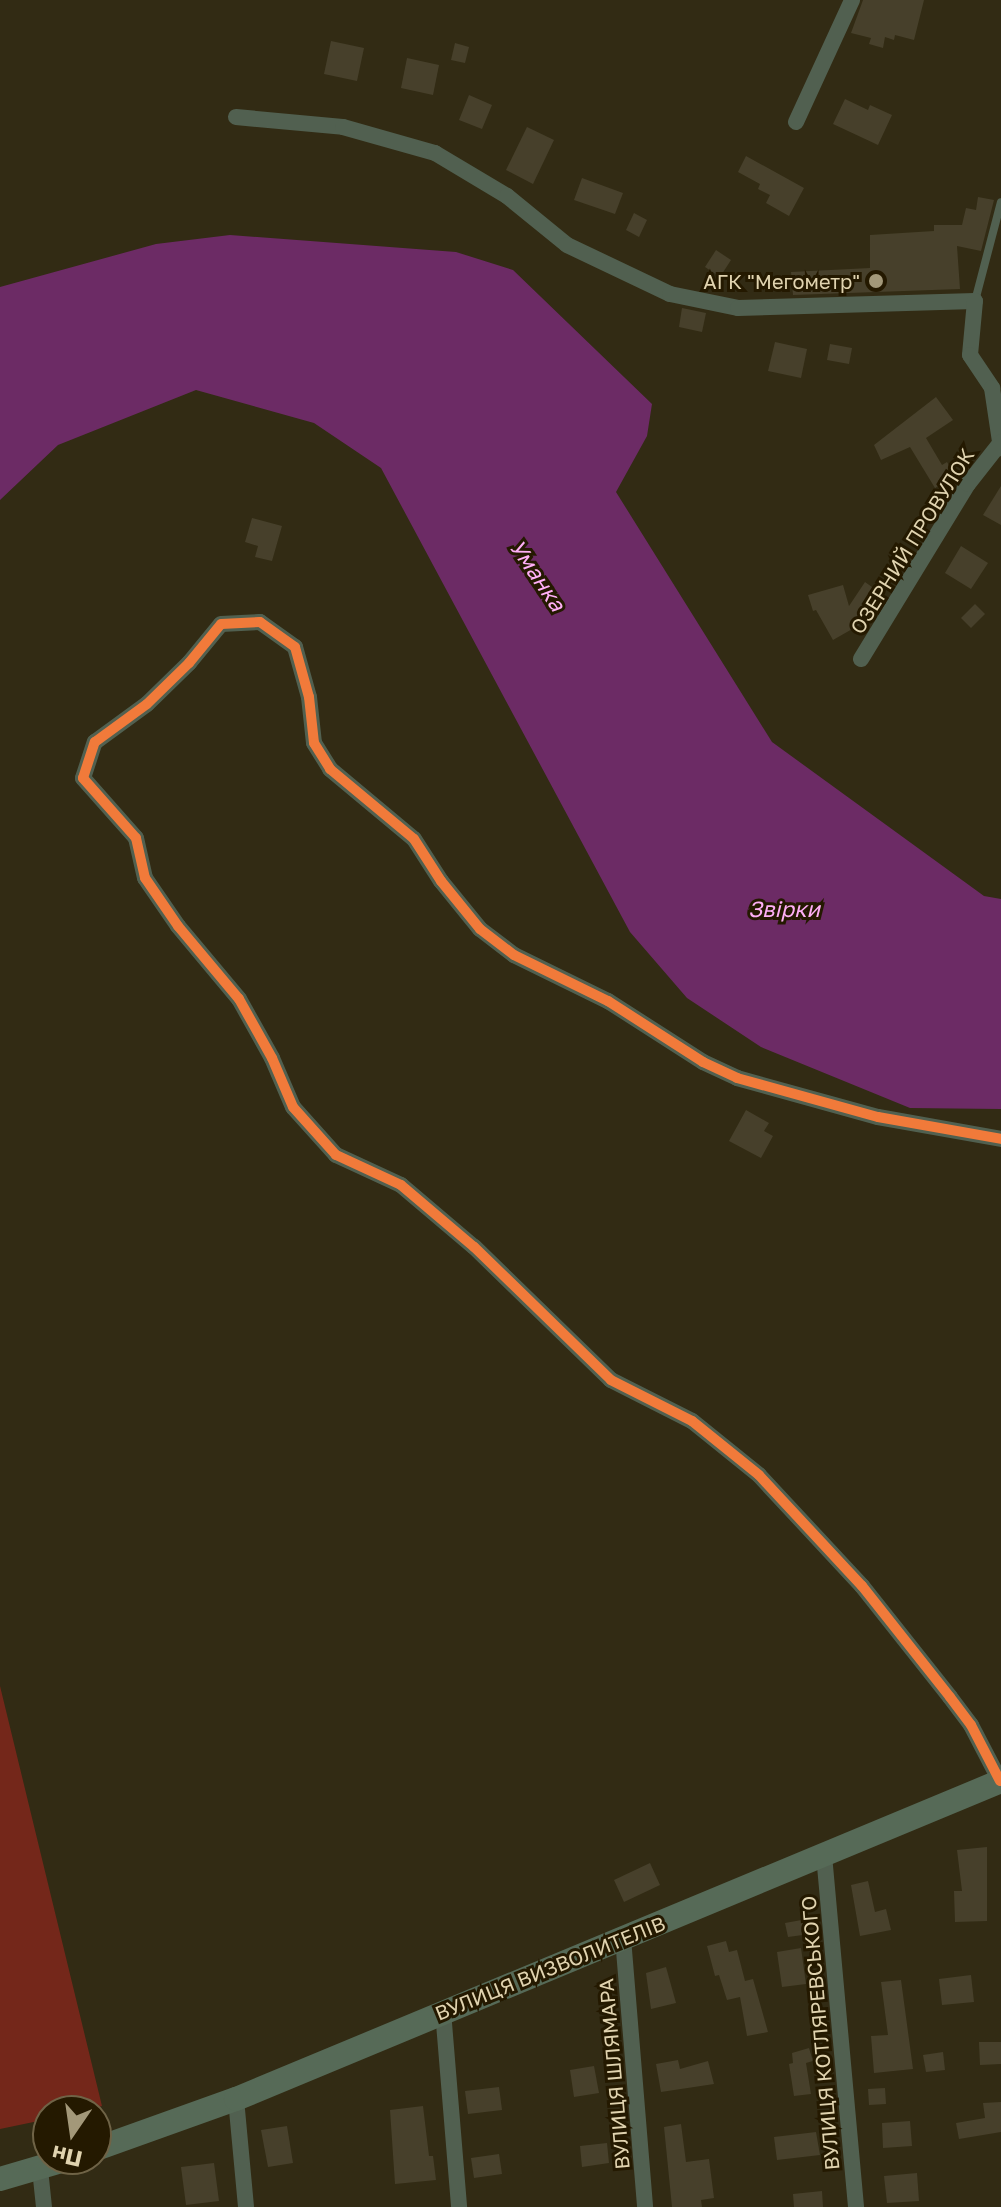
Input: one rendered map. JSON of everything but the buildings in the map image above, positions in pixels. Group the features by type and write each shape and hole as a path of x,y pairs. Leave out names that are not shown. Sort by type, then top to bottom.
{"main road":[{"name":"ВУЛИЦЯ ВИЗВОЛИТЕЛІВ","path":"112,2143 236,2099 1000,1781"},
{"path":"0,2179 32,2171"}],"street":[{"path":"796,122 852,0"},
{"path":"236,117 343,127 435,153 507,196 567,245 670,294 738,308 975,301 970,355 996,385 1000,445"},
{"name":"ОЗЕРНИЙ ПРОВУЛОК","path":"861,659 968,484 1000,445"},
{"path":"1000,1781 971,1725 950,1697 862,1586 759,1475 692,1421 611,1380 474,1247 401,1185 336,1155 293,1107 272,1058 239,999 178,926 145,878 136,838 83,778 95,742 147,704 189,663 221,624 260,622 295,647 309,697 314,743 330,769 414,839 441,881 480,929 514,955 608,1001 703,1062 737,1078 878,1117 1001,1139"},
{"name":"ВУЛИЦЯ КОТЛЯРЕВСЬКОГО","path":"824,1855 856,2207"},
{"name":"ВУЛИЦЯ ШЛЯМАРА","path":"623,1938 645,2207"},
{"path":"443,2011 459,2207"},
{"path":"236,2099 246,2207"},
{"path":"41,2175 44,2207"}],"lane":[{"path":"975,301 1001,202"}],"shaded area":[{"path":"0,1686 99,2095 32,2095 32,2122 0,2129"}],"water":[{"name":"Звірки","path":"230,235 456,252 513,270 652,404 647,436 616,492 772,742 984,896 1001,899 1001,1109 910,1108 761,1047 687,998 630,932 381,468 314,423 196,390 58,445 0,500 0,287 156,244"}],"cycle path":[{"path":"1000,1781 971,1725 950,1697 862,1586 759,1475 692,1421 611,1380 474,1247 401,1185 336,1155 293,1107 272,1058 239,999 178,926 145,878 136,838 83,778 95,742 147,704 189,663 221,624 260,622 295,647 309,697 314,743 330,769 414,839 441,881 480,929 514,955 608,1001 703,1062 737,1078 878,1117 1001,1139"}],"place":[{"name":"АГК \"Мегометр\"","path":"876,281"}],"water label":[{"name":"Уманка","path":"538,575"}]}
